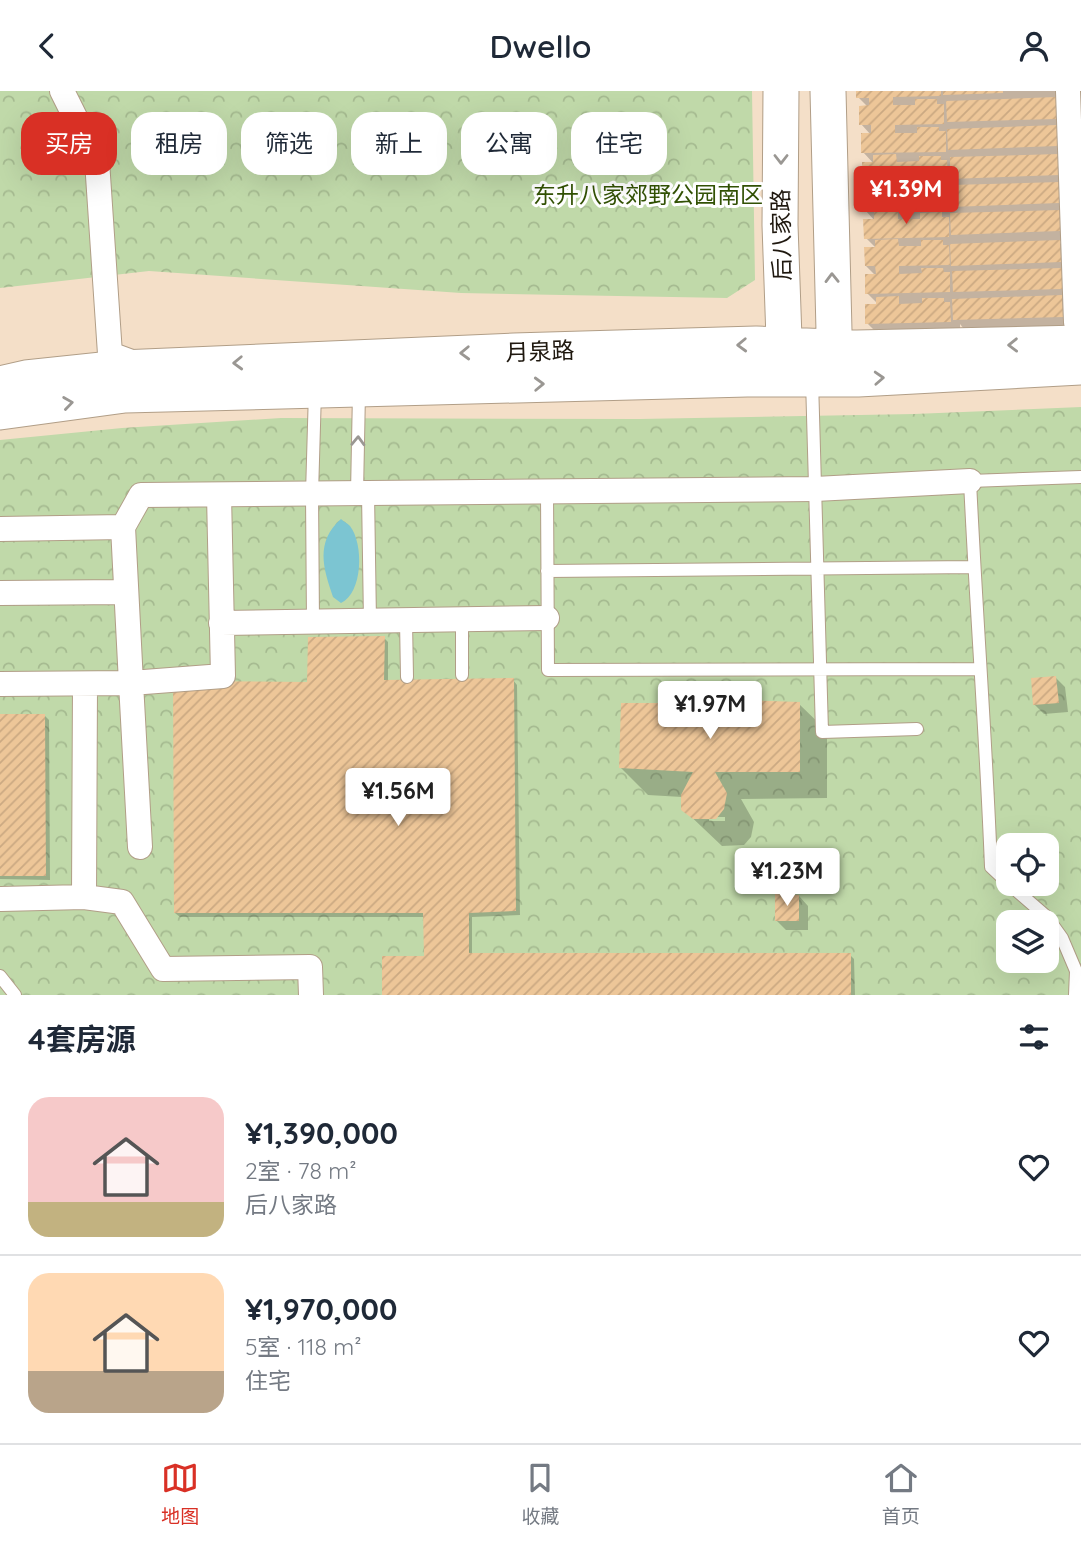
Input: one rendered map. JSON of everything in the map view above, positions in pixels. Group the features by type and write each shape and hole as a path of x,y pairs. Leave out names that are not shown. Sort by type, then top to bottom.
{"main road":[{"name":"后八家路","path":"781,91 780,225 810,366"},
{"path":"810,366 828,91"},
{"name":"月泉路","path":"0,384 26,378 121,368 756,344 810,366 857,348 1078,333"},
{"name":"月泉路","path":"0,412 125,395 359,389 810,366 1081,367"}],"street":[{"path":"62,91 97,161 110,354 148,368"},
{"path":"1069,91 1078,333"},
{"path":"140,847 123,527 141,495 815,489 970,481"},
{"path":"0,684 85,685 223,676 219,495"},
{"path":"0,529 123,527"},
{"path":"0,593 125,592"},
{"path":"222,623 547,618"},
{"path":"84,897 85,685"},
{"path":"1,899 84,897 122,902 163,969 310,967 311,995"}],"lane":[{"path":"810,366 821,732 917,729"},
{"path":"359,389 370,621"},
{"path":"313,622 312,494 315,390"},
{"path":"996,871 991,867 970,481 1081,477"},
{"path":"547,491 548,670 980,669"},
{"path":"547,571 974,567"},
{"path":"462,620 462,675"},
{"path":"406,621 407,677"},
{"path":"1023,896 1046,917 1062,938 1076,971 1075,995"},
{"path":"0,976 15,995"}],"green space":[{"name":"东升八家郊野公园南区","path":"0,91 752,91 755,280 727,298 461,293 149,271 0,288"},
{"path":"1081,407 1081,995 0,995 0,440 122,428 281,418 639,419 914,414"}],"water":[{"path":"341,519 355,534 359,567 354,589 341,603 333,597 326,576 324,546 327,537"}],"building":[{"path":"856,91 941,91 941,96 893,97 893,105 915,105 915,99 937,99 937,104 944,104 944,124 895,125 895,133 917,133 917,127 939,127 939,131 946,131 946,152 861,153 861,133 871,133 871,125 859,125 859,106 869,105 869,98 856,98"},
{"path":"943,91 1003,91 1003,93 943,95"},
{"path":"1056,97 1057,119 947,122 946,101"},
{"path":"1057,125 1058,146 948,150 947,129"},
{"path":"896,154 897,162 919,161 919,156 941,156 941,160 947,160 948,180 863,182 862,162 873,162 873,155"},
{"path":"1060,154 1060,175 950,179 950,157"},
{"path":"1060,182 1060,203 951,207 950,185"},
{"path":"897,183 897,191 919,190 919,185 941,184 941,189 948,189 948,209 863,210 862,191 873,191 873,184"},
{"path":"1060,210 1060,231 951,235 950,213"},
{"path":"874,212 898,212 898,219 920,219 920,213 942,212 942,217 949,217 949,237 864,239 863,219 874,219"},
{"path":"898,239 899,246 921,246 921,240 943,240 943,245 949,245 950,265 899,266 899,274 922,273 921,268 943,268 944,272 950,272 950,292 865,294 865,274 876,274 875,266 865,266 864,247 875,247 875,240"},
{"path":"1060,240 1061,262 951,266 950,244"},
{"path":"1062,268 1062,289 953,292 952,271"},
{"path":"1062,295 1063,317 953,320 952,299"},
{"path":"899,296 899,304 922,303 922,298 944,298 944,302 950,302 951,322 865,324 865,304 876,304 876,297"},
{"path":"385,636 384,680 514,678 516,911 469,913 469,953 851,953 851,995 382,995 382,956 424,956 423,913 174,913 173,681 307,682 308,637"},
{"path":"1056,676 1059,703 1033,705 1031,678"},
{"path":"682,685 742,686 742,700 800,702 800,772 715,772 727,793 724,809 716,819 693,819 681,810 681,795 693,772 619,768 621,703 681,703"},
{"path":"0,714 45,714 46,876 0,876"},
{"path":"775,894 799,895 799,921 775,921"}]}
